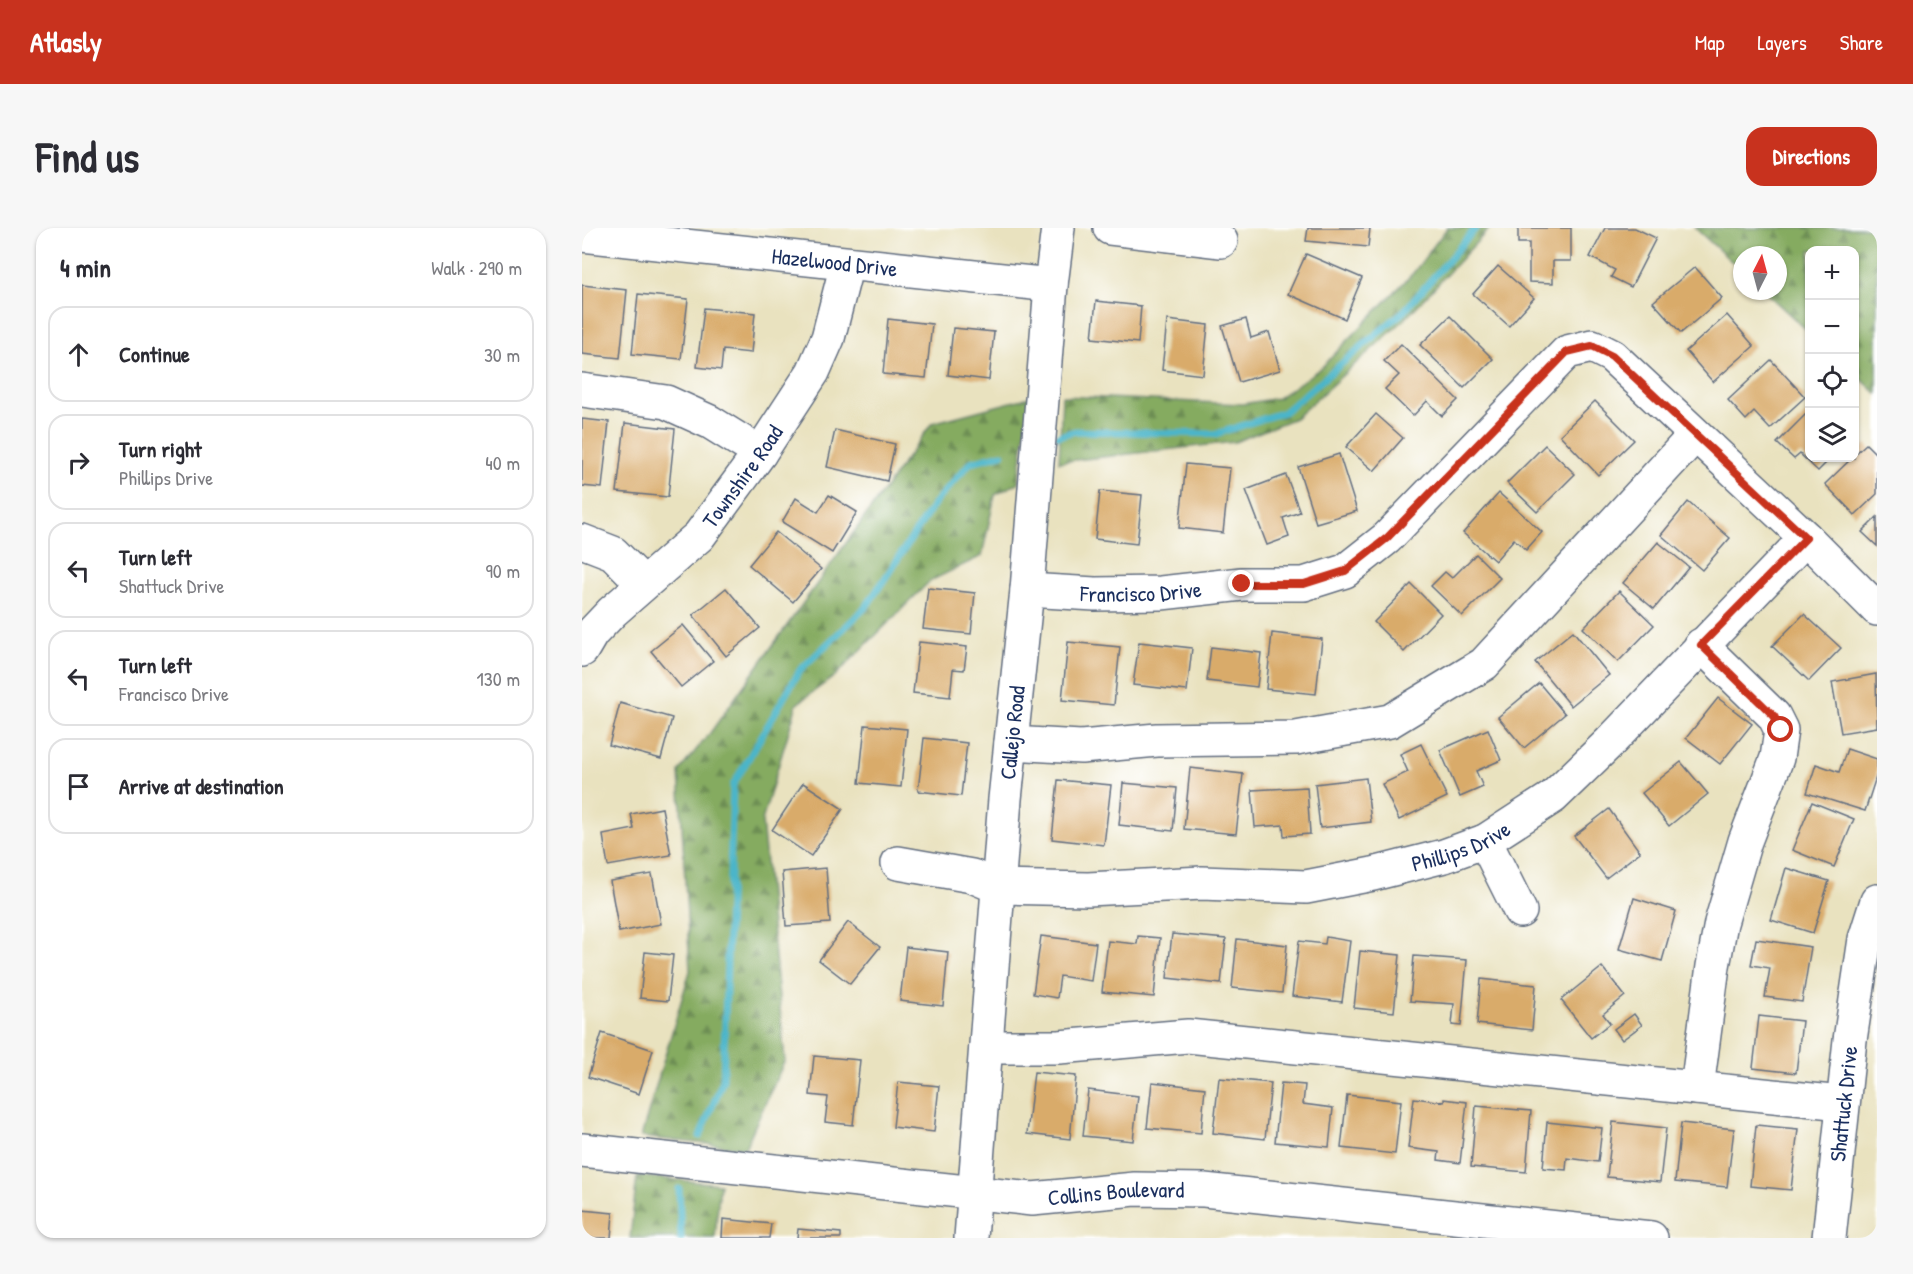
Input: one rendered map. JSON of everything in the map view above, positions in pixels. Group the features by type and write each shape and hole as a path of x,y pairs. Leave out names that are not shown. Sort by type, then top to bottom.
{"street":[{"name":"Callejo Road","path":"971,1238 998,887 1028,590 1051,285 1058,228"},
{"path":"1110,228 1221,241"},
{"name":"Hazelwood Drive","path":"582,235 1051,285"},
{"name":"Townshire Road","path":"582,650 592,633 644,583 674,560 699,536 760,453 813,372 828,338 847,264"},
{"name":"Francisco Drive","path":"1028,590 1095,594 1161,593 1242,584 1304,584 1345,571 1387,538 1567,352 1592,346 1612,356 1695,435"},
{"path":"582,390 666,402 710,422 760,453"},
{"path":"1011,743 1080,747 1157,740 1296,738 1390,721 1484,664 1695,435 1806,538 1877,609"},
{"name":"Phillips Drive","path":"998,887 1088,889 1202,883 1306,887 1434,859 1485,841 1553,797 1610,742 1806,538"},
{"path":"582,541 613,553 644,583"},
{"path":"1698,1088 1713,966 1721,922 1745,841 1777,758 1781,730 1774,716 1701,645"},
{"path":"1485,841 1520,911"},
{"path":"898,863 972,876 998,887"},
{"name":"Shattuck Drive","path":"1829,1238 1842,1103 1865,939 1877,901"},
{"path":"986,1047 1059,1047 1188,1036 1842,1103"},
{"name":"Collins Boulevard","path":"582,1150 1032,1199 1135,1190 1204,1190 1652,1238"}],"green space":[{"path":"1447,228 1490,228 1404,320 1295,418 1235,442 1059,462 1062,396 1242,404 1278,398 1322,367 1414,272"},
{"path":"1695,228 1877,228 1877,394 1859,377 1859,246 1805,246 1805,328 1774,300 1787,300 1787,246 1733,246 1733,263"},
{"path":"1030,397 1018,483 995,495 982,556 930,581 835,676 797,704 762,821 785,1060 745,1148 641,1137 690,971 679,771 710,733 932,423"},
{"path":"637,1176 720,1184 715,1238 630,1238"}],"building":[{"path":"1308,228 1370,228 1368,247 1306,241"},
{"path":"1518,228 1571,228 1571,261 1553,261 1553,283 1529,282 1529,243 1518,243"},
{"path":"1605,228 1635,228 1656,238 1631,287 1611,277 1615,270 1590,257"},
{"path":"1306,254 1362,278 1345,319 1288,294"},
{"path":"1498,266 1534,298 1509,326 1473,294"},
{"path":"1695,267 1722,298 1681,333 1653,302"},
{"path":"582,285 627,290 620,358 582,354"},
{"path":"638,294 688,299 681,359 632,354"},
{"path":"1096,301 1141,306 1138,343 1092,338"},
{"path":"704,308 755,313 751,353 723,350 721,370 697,367"},
{"path":"1727,315 1754,346 1713,382 1686,351"},
{"path":"1450,316 1493,359 1464,388 1420,345"},
{"path":"888,319 932,324 926,378 883,374"},
{"path":"1246,319 1251,338 1269,332 1280,370 1239,382 1222,326"},
{"path":"1167,320 1208,325 1203,375 1162,370"},
{"path":"953,328 994,332 989,380 948,375"},
{"path":"1401,344 1458,400 1442,416 1427,401 1413,416 1385,389 1399,375 1384,361"},
{"path":"1771,360 1805,397 1770,429 1754,412 1746,420 1728,400"},
{"path":"1595,401 1634,440 1598,475 1560,435"},
{"path":"1376,414 1403,438 1374,471 1346,447"},
{"path":"1805,415 1805,459 1800,454 1794,459 1777,443"},
{"path":"582,419 609,422 602,488 582,486"},
{"path":"625,423 675,429 668,497 617,492"},
{"path":"835,430 895,444 887,481 827,467"},
{"path":"1866,444 1877,455 1877,494 1855,515 1825,484 1848,462 1859,462 1859,450"},
{"path":"1545,445 1575,474 1537,512 1507,483"},
{"path":"1339,454 1357,511 1316,523 1298,467"},
{"path":"1808,462 1827,462 1818,471"},
{"path":"1186,464 1230,468 1223,533 1179,528"},
{"path":"1286,475 1300,512 1283,518 1289,537 1267,545 1246,490"},
{"path":"1100,491 1142,495 1137,544 1095,539"},
{"path":"1499,493 1542,532 1526,550 1514,539 1495,561 1463,533"},
{"path":"829,495 857,512 832,553 782,522 796,498 818,512"},
{"path":"1688,502 1730,538 1702,570 1661,535"},
{"path":"1877,517 1877,546 1862,532"},
{"path":"776,532 821,569 793,602 749,565"},
{"path":"1658,542 1689,567 1654,609 1623,583"},
{"path":"1476,554 1500,578 1462,616 1431,586 1445,572 1452,578"},
{"path":"1411,584 1441,614 1404,652 1374,622"},
{"path":"726,588 760,628 726,656 693,615"},
{"path":"928,588 975,593 971,634 923,629"},
{"path":"1619,591 1654,625 1618,662 1583,628"},
{"path":"1804,614 1841,648 1809,681 1772,646"},
{"path":"683,625 713,661 681,687 651,651"},
{"path":"1573,631 1609,675 1571,706 1535,662"},
{"path":"1272,633 1322,639 1316,694 1266,689"},
{"path":"919,642 967,647 964,670 953,669 950,697 913,693"},
{"path":"1068,642 1120,647 1114,705 1062,700"},
{"path":"1139,642 1192,648 1187,691 1133,685"},
{"path":"1211,647 1261,653 1257,687 1207,681"},
{"path":"1876,674 1877,727 1841,733 1832,682"},
{"path":"1539,683 1565,714 1524,748 1498,717"},
{"path":"1718,698 1752,724 1720,764 1686,738"},
{"path":"620,703 672,718 661,759 609,745"},
{"path":"865,725 907,729 901,787 859,783"},
{"path":"1488,729 1501,760 1476,771 1483,787 1460,797 1440,750"},
{"path":"924,738 967,743 961,796 918,791"},
{"path":"1421,744 1447,797 1399,820 1382,784 1408,772 1400,754"},
{"path":"1847,749 1877,759 1877,774 1865,811 1807,793 1816,764 1839,772"},
{"path":"1681,762 1708,794 1669,826 1642,793"},
{"path":"1190,768 1243,774 1236,834 1184,829"},
{"path":"1366,778 1371,822 1320,828 1315,784"},
{"path":"1058,780 1111,785 1104,845 1052,839"},
{"path":"803,783 843,809 811,856 772,830"},
{"path":"1123,783 1177,788 1173,831 1119,825"},
{"path":"1307,787 1310,834 1284,836 1283,825 1255,827 1252,790"},
{"path":"1812,802 1854,819 1834,867 1792,850"},
{"path":"662,808 671,855 608,866 603,835 634,829 631,814"},
{"path":"1609,809 1640,852 1606,878 1574,836"},
{"path":"826,868 830,923 786,926 782,872"},
{"path":"1786,868 1829,881 1813,933 1771,920"},
{"path":"652,874 661,924 619,932 610,881"},
{"path":"1634,898 1676,911 1662,961 1619,949"},
{"path":"848,922 880,947 850,984 819,960"},
{"path":"1172,934 1226,939 1221,984 1167,978"},
{"path":"1041,936 1096,943 1091,981 1060,976 1057,998 1033,994"},
{"path":"1138,936 1160,938 1154,997 1102,992 1108,941 1137,944"},
{"path":"1326,937 1350,941 1342,1002 1292,996 1299,941 1325,944"},
{"path":"1237,939 1287,945 1282,993 1232,988"},
{"path":"1756,939 1811,947 1802,1002 1765,997 1770,968 1751,965"},
{"path":"906,947 948,952 943,1006 900,1001"},
{"path":"1360,951 1400,955 1394,1012 1354,1008"},
{"path":"645,952 673,955 668,1001 640,998"},
{"path":"1414,956 1467,960 1461,1026 1452,1025 1454,1004 1410,1001"},
{"path":"1602,967 1625,996 1603,1014 1610,1023 1591,1038 1561,1000"},
{"path":"1481,979 1536,985 1532,1030 1477,1024"},
{"path":"1634,1014 1642,1025 1622,1040 1614,1029"},
{"path":"1759,1016 1802,1021 1796,1073 1753,1068"},
{"path":"602,1033 653,1050 639,1094 588,1077"},
{"path":"814,1056 860,1060 853,1125 825,1122 828,1097 810,1095"},
{"path":"1034,1072 1076,1076 1070,1139 1027,1134"},
{"path":"1219,1078 1271,1083 1265,1139 1213,1133"},
{"path":"898,1082 939,1086 934,1132 893,1127"},
{"path":"1152,1082 1205,1088 1201,1133 1147,1128"},
{"path":"1281,1083 1305,1085 1303,1104 1333,1108 1329,1147 1275,1142"},
{"path":"1088,1090 1138,1096 1133,1141 1083,1136"},
{"path":"1347,1095 1401,1101 1395,1154 1341,1148"},
{"path":"1414,1098 1467,1102 1460,1163 1438,1160 1439,1152 1408,1148"},
{"path":"1476,1106 1531,1111 1526,1172 1471,1167"},
{"path":"1547,1122 1602,1128 1598,1162 1567,1158 1566,1170 1543,1168"},
{"path":"1613,1122 1666,1128 1660,1182 1607,1177"},
{"path":"1681,1123 1734,1129 1727,1187 1675,1182"},
{"path":"1756,1125 1798,1129 1791,1190 1750,1186"},
{"path":"582,1210 613,1213 611,1238 582,1238"},
{"path":"723,1219 771,1224 769,1238 722,1238"},
{"path":"798,1229 841,1233 841,1238 797,1238"}],"waterway":[{"path":"1058,436 1075,431 1216,434 1284,412 1404,311 1476,228"},
{"path":"700,1136 723,1080 733,785 800,670 866,607 936,501 971,462 1002,454"},
{"path":"679,1189 681,1238"}],"route":[{"path":"1242,584 1304,584 1345,571 1387,538 1567,352 1592,346 1612,356 1806,538 1701,645 1774,716 1781,730"}]}
